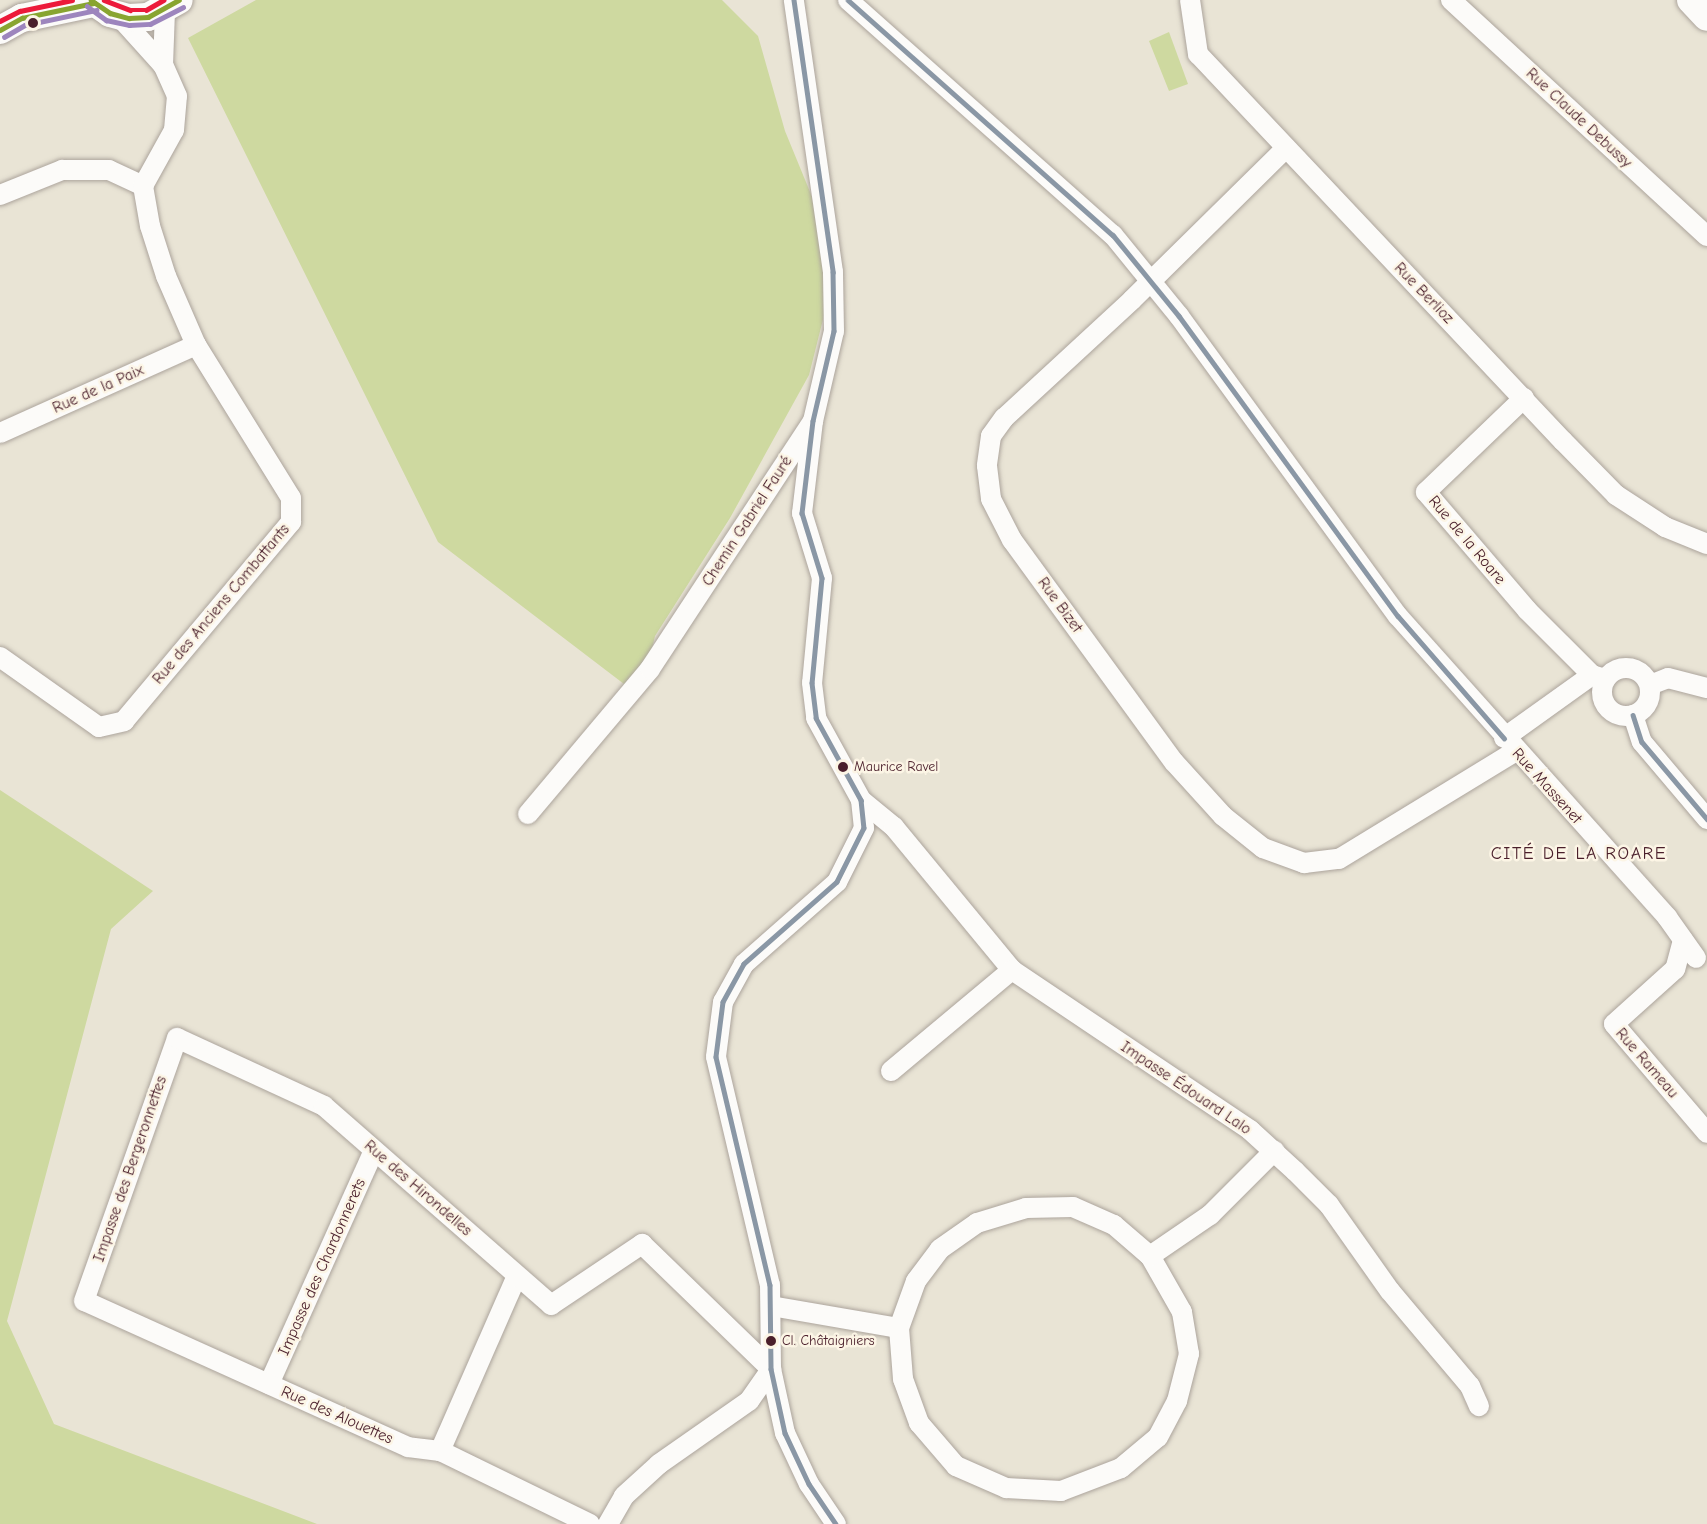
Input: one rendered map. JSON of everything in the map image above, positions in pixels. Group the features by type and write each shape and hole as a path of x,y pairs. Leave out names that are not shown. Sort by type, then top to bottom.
{"main road":[{"path":"1691,0 1707,17"},
{"path":"20,16 101,6 148,17 172,5"}],"street":[{"name":"Chemin Gabriel Fauré","path":"528,814 650,669 813,421 834,331 833,272 794,0"},
{"name":"Rue Massenet","path":"848,0 1113,235 1150,280 1398,616 1666,917 1696,958"},
{"name":"Rue Berlioz","path":"1190,0 1198,54 1286,148 1616,495 1665,527 1707,544"},
{"name":"Rue Claude Debussy","path":"1451,0 1707,236"},
{"path":"163,65 172,5"},
{"path":"0,195 62,170 109,170 143,186 174,130 177,96 163,65 101,6"},
{"name":"Rue Bizet","path":"1286,148 1004,418 991,436 987,466 991,499 1012,540 1174,762 1223,816 1263,848 1304,863 1339,859 1510,744 1598,677"},
{"name":"Rue des Anciens Combattants","path":"0,657 99,727 124,721 291,522 291,498 196,345 166,276 150,226 143,186"},
{"name":"Rue de la Paix","path":"0,433 196,345"},
{"name":"Rue de la Roare","path":"1524,398 1426,492 1527,610 1598,677"},
{"path":"813,421 802,513 822,578 812,683 816,718 861,800 864,828 837,882 744,964 723,1002 716,1057 770,1285 771,1369 785,1433 809,1484 836,1524"},
{"path":"1621,667 1635,668 1650,685 1648,704 1633,716 1613,712 1604,703 1598,677 1621,667"},
{"path":"1650,685 1668,678 1707,688"},
{"path":"1633,716 1642,742 1707,819"},
{"name":"Impasse Édouard Lalo","path":"861,800 894,828 1012,970 1250,1130 1274,1150 1329,1205 1390,1291 1470,1386 1479,1407"},
{"name":"Rue Rameau","path":"1683,940 1675,969 1614,1024 1707,1133"},
{"path":"891,1071 1012,970"},
{"name":"Rue des Hirondelles","path":"177,1038 324,1106 550,1305 642,1244 771,1369"},
{"name":"Impasse des Bergeronnettes","path":"84,1301 177,1038"},
{"name":"Impasse des Chardonnerets","path":"270,1384 374,1150"},
{"path":"1150,1256 1210,1215 1274,1150"},
{"path":"1026,1208 1073,1208 1114,1225 1150,1256 1182,1312 1189,1354 1177,1401 1158,1437 1121,1468 1061,1491 1006,1488 956,1466 919,1423 903,1379 899,1328 916,1281 940,1249 977,1223 1026,1208"},
{"path":"440,1451 517,1275"},
{"name":"Rue des Alouettes","path":"84,1301 408,1447 440,1451 590,1524"},
{"path":"771,1306 899,1328"},
{"path":"608,1524 624,1496 659,1464 749,1401 771,1369"}],"green space":[{"path":"256,0 722,0 758,36 785,131 838,260 809,375 730,518 655,636 643,687 624,684 438,542 188,38"},
{"path":"1169,32 1188,84 1169,91 1149,41"},
{"path":"0,790 153,891 111,929 7,1321 54,1424 317,1524 0,1524"}],"transit line":[{"path":"0,21 20,11 72,0"},
{"path":"91,0 110,13 129,18 148,17 179,0"},
{"path":"104,0 130,10 146,10 163,0"},
{"path":"794,0 833,272 834,331 813,421 802,513 822,578 812,683 816,718 861,800 864,828 837,882 744,964 723,1002 716,1057 770,1285 771,1369 785,1433 809,1484 836,1524"},
{"path":"848,0 1113,235 1179,316 1398,616 1504,738"},
{"path":"0,30 22,18 94,3"},
{"path":"87,6 106,20 129,25 150,24 183,7"},
{"path":"4,37 25,25 96,10"},
{"path":"1633,715 1642,742 1707,819"}],"place":[{"name":"Maurice Ravel","path":"843,767"},
{"name":"Cl. Châtaigniers","path":"771,1341"}],"district":[{"name":"CITÉ DE LA ROARE","path":"1579,854"}]}
